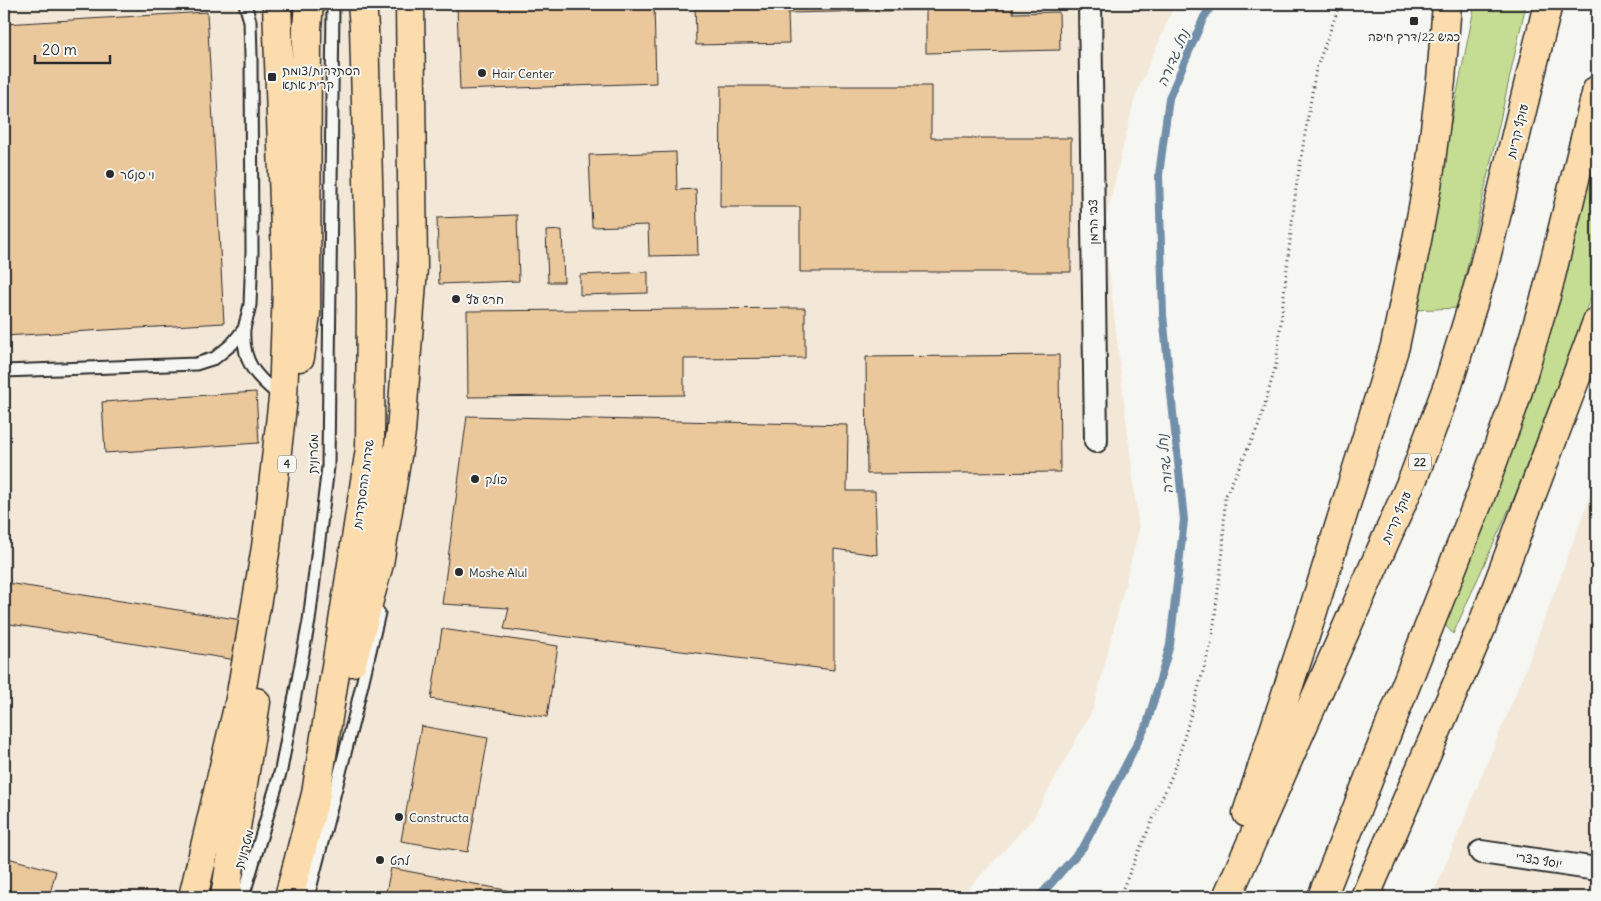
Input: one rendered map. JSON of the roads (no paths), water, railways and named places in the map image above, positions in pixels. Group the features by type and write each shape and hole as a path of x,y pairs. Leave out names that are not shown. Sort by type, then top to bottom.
{"highway":[{"path":"316,794 379,564 401,432 413,268 410,4"},
{"path":"1219,897 1308,627 1395,346 1430,169 1441,80 1447,4"},
{"name":"עוקף קריות","path":"1227,897 1414,476 1448,385 1482,274 1548,4"},
{"path":"193,897 240,699 266,548 283,398 287,288 276,6"},
{"name":"4","path":"225,897 255,710 277,552 306,314 308,16"},
{"name":"שדרות ההסתדרות","path":"289,897 316,794 370,449 371,295 363,16"},
{"path":"1322,897 1479,500 1514,404 1548,292 1597,90"},
{"path":"1365,897 1482,626 1597,322"}],"street":[{"name":"צבי הרמן","path":"1090,4 1096,441"},
{"name":"יוסף בצרי","path":"1481,852 1597,869"}],"lane":[{"path":"245,4 250,21 251,48 252,252 250,305 244,329 244,352 256,374 266,385 283,398"},
{"name":"מטרונית","path":"244,897 281,770 309,621 328,467 333,4"},
{"path":"394,543 412,426 422,264 411,66"},
{"path":"4,371 196,364 215,358 232,344 244,329"},
{"path":"308,897 356,714 382,600"}],"waterway":[{"name":"נחל גדורה","path":"1039,897 1084,846 1147,724 1170,645 1184,520 1163,315 1159,175 1169,98 1204,17 1213,4"}],"place":[{"name":"כביש 22/דרך חיפה","path":"1414,21"},
{"name":"Hair Center","path":"482,73"},
{"name":"הסתדרות/צומת קרית אתא","path":"272,77"},
{"name":"וי סנטר","path":"110,174"},
{"name":"חרש עץ","path":"456,299"},
{"name":"פולק","path":"475,479"},
{"name":"Moshe Alul","path":"459,572"},
{"name":"Constructa","path":"399,817"},
{"name":"להט","path":"380,860"}]}
